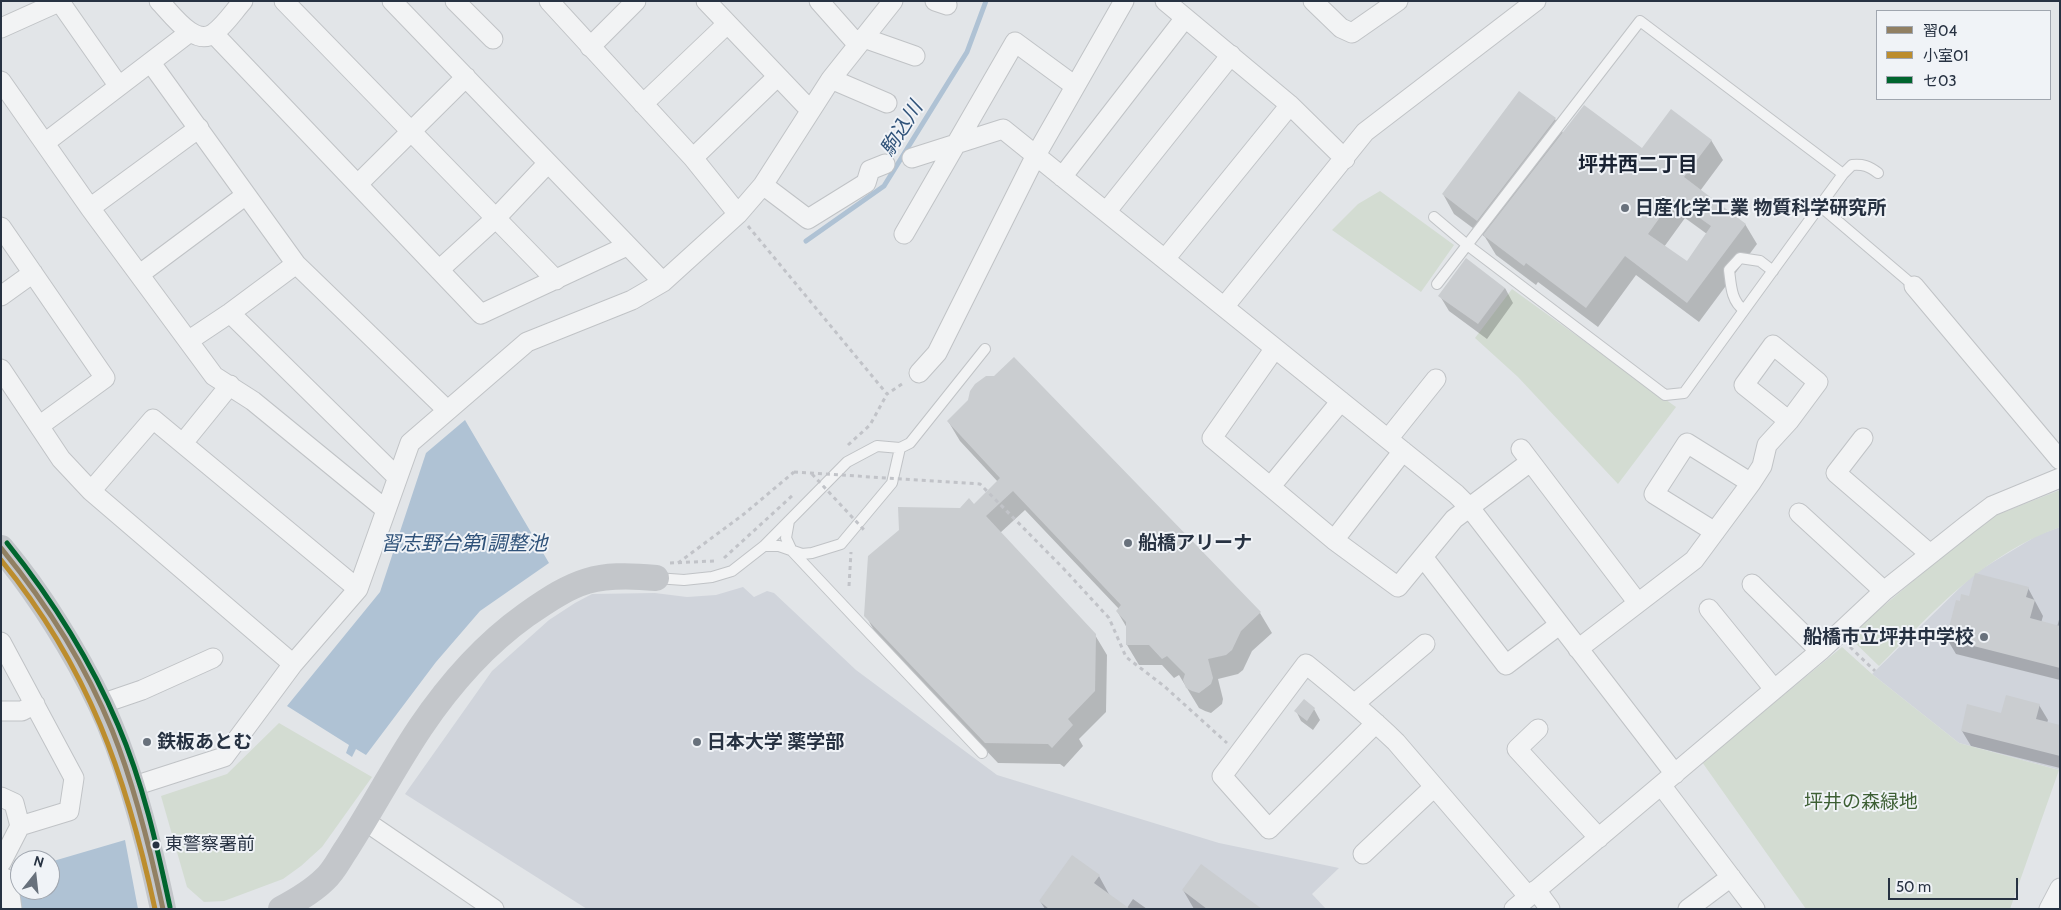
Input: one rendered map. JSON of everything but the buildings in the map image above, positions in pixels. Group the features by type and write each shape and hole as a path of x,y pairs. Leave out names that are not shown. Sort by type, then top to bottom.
{"street":[{"path":"159,1 190,32 206,37 214,34 243,1"},
{"path":"284,1 556,280"},
{"path":"392,1 663,282"},
{"path":"455,1 493,39"},
{"path":"549,1 693,158 738,214"},
{"path":"590,47 636,1"},
{"path":"706,1 810,110"},
{"path":"819,1 861,41 915,56"},
{"path":"131,787 224,757 293,664 358,589 396,477 410,443 527,342 632,300 663,282 738,214 763,185 810,110 832,79 893,1"},
{"path":"919,374 937,353 1036,155 1124,1"},
{"path":"1165,1 1290,104 1345,159"},
{"path":"1313,1 1341,28 1352,33 1398,1"},
{"path":"1224,307 1365,132 1536,1"},
{"path":"1,28 60,2 118,85"},
{"path":"1062,177 1185,18"},
{"path":"643,104 727,24"},
{"path":"46,142 118,85 190,32"},
{"path":"214,34 481,314 627,246"},
{"path":"904,234 1015,42 1075,86"},
{"path":"1106,212 1232,55"},
{"path":"151,62 296,264 447,410"},
{"path":"358,184 466,77"},
{"path":"693,158 777,77"},
{"path":"832,79 887,103"},
{"path":"1,81 46,142 90,208 214,376 253,402 385,509"},
{"path":"1165,259 1290,104"},
{"path":"90,208 198,128"},
{"path":"912,158 1003,129 1341,401 1470,508 1578,649 1668,780 1731,877 1755,909"},
{"path":"439,270 496,218 548,162"},
{"path":"763,185 808,219 866,183 870,170 885,164"},
{"path":"140,274 246,195"},
{"path":"1,227 105,378 39,426"},
{"path":"188,341 230,313 296,264"},
{"path":"1,296 33,273"},
{"path":"1914,286 2060,460"},
{"path":"230,313 396,477"},
{"path":"1275,348 1212,438 1334,540 1398,587 1454,519 1470,508 1525,456 1638,603"},
{"path":"1,369 61,459 91,491 293,664"},
{"path":"1334,540 1436,379"},
{"path":"183,443 230,385"},
{"path":"1271,486 1341,401"},
{"path":"91,491 153,419 358,589"},
{"path":"1578,649 1694,560 1762,466 1767,445 1789,421"},
{"path":"1863,438 1836,473 1930,554"},
{"path":"1714,532 1654,494 1686,443 1751,483"},
{"path":"1514,909 1774,690 1884,591 1930,554 1992,506 2060,478"},
{"path":"1799,513 1884,591"},
{"path":"1,548 55,624 100,704 131,787 163,909"},
{"path":"1423,557 1506,665 1559,625"},
{"path":"281,909 326,879 365,821 420,728 458,678 497,636 543,603 580,582 604,576 663,571"},
{"path":"1752,584 1820,650"},
{"path":"1709,609 1774,690"},
{"path":"1,642 74,778 70,811 20,826"},
{"path":"1354,704 1425,644"},
{"path":"100,704 142,690 213,658"},
{"path":"1376,723 1269,829 1222,776 1306,664 1376,723 1396,742 1434,787 1532,893 1550,909"},
{"path":"1,711 22,711 35,704"},
{"path":"1538,729 1517,749 1599,838"},
{"path":"1363,854 1434,787"},
{"path":"1,797 14,803 20,826 1,863"},
{"path":"365,821 494,909"},
{"path":"1,876 8,880 12,909"},
{"path":"1688,909 1731,877"},
{"path":"2049,909 2060,888"}],"lane":[{"path":"1436,284 1640,21 1843,174"},
{"path":"1434,217 1466,244 1665,395 1684,392 1843,174 1852,165 1861,164 1868,166 1878,173"},
{"path":"1820,206 1914,286"},
{"path":"1744,310 1738,305 1734,297 1729,270 1740,258 1760,261 1773,271"},
{"path":"663,571 684,580 712,577 732,571 764,546 847,462 877,446 900,448 910,442 985,349"},
{"path":"764,546 779,546 802,554 812,553 841,544 892,483 900,448"},
{"path":"790,519 786,529 786,538 792,551 982,753"}],"path":[{"path":"738,214 886,394"},
{"path":"841,451 870,425 886,394 919,374"},
{"path":"812,475 820,470"},
{"path":"663,571 678,563 744,514 794,472 812,475 980,484 1110,618 1126,657 1164,686 1238,754"},
{"path":"812,475 866,532"},
{"path":"678,563 721,561 799,490"},
{"path":"1849,646 1875,671"}],"shaded area":[{"name":"船橋市立坪井中学校","path":"2060,527 2060,770 1959,743 1872,674 1975,573 2038,535"},
{"name":"日本大学 薬学部","path":"743,587 754,597 767,591 774,593 856,670 997,775 1219,843 1339,868 1312,894 1326,909 587,909 405,794 492,671 549,620 575,603 592,594 655,593 687,597 716,595"}],"green space":[{"path":"1380,191 1454,245 1421,292 1332,230 1358,204"},
{"path":"1512,289 1676,407 1618,484 1518,377 1475,338"},
{"path":"2060,490 2060,527 2033,538 2007,552 1984,568 1940,605 1879,666 1848,636 1971,532 1994,516"},
{"name":"坪井の森緑地","path":"1842,647 1872,674 1959,743 2059,770 2010,909 1806,909 1702,762"},
{"path":"279,723 372,777 322,847 301,866 283,879 224,901 204,902 187,887 161,796 227,774"}],"water":[{"name":"習志野台第1調整池","path":"465,420 549,563 480,611 436,662 366,755 356,749 352,757 346,753 349,745 287,706 380,592 426,453"},
{"path":"125,840 138,909 19,909 17,900 60,900 60,859"}],"waterway":[{"name":"駒込川","path":"806,241 884,186 967,52 986,1"}],"transit line":[{"name":"セ03","path":"7,543 54,607 82,653 107,700 135,769 170,907"},
{"name":"習04","path":"1,548 49,612 90,681 101,705 112,730 135,796 163,909"},
{"name":"小室01","path":"1,560 32,601 58,641 81,683 100,725 117,768 131,813 155,909"}],"place":[{"name":"日産化学工業 物質科学研究所","path":"1625,208"},
{"name":"船橋アリーナ","path":"1128,543"},
{"name":"船橋市立坪井中学校","path":"1984,637"},
{"name":"鉄板あとむ","path":"147,742"},
{"name":"日本大学 薬学部","path":"697,742"},
{"name":"東警察署前","path":"156,845"}],"district":[{"name":"坪井西二丁目","path":"1638,165"}]}
